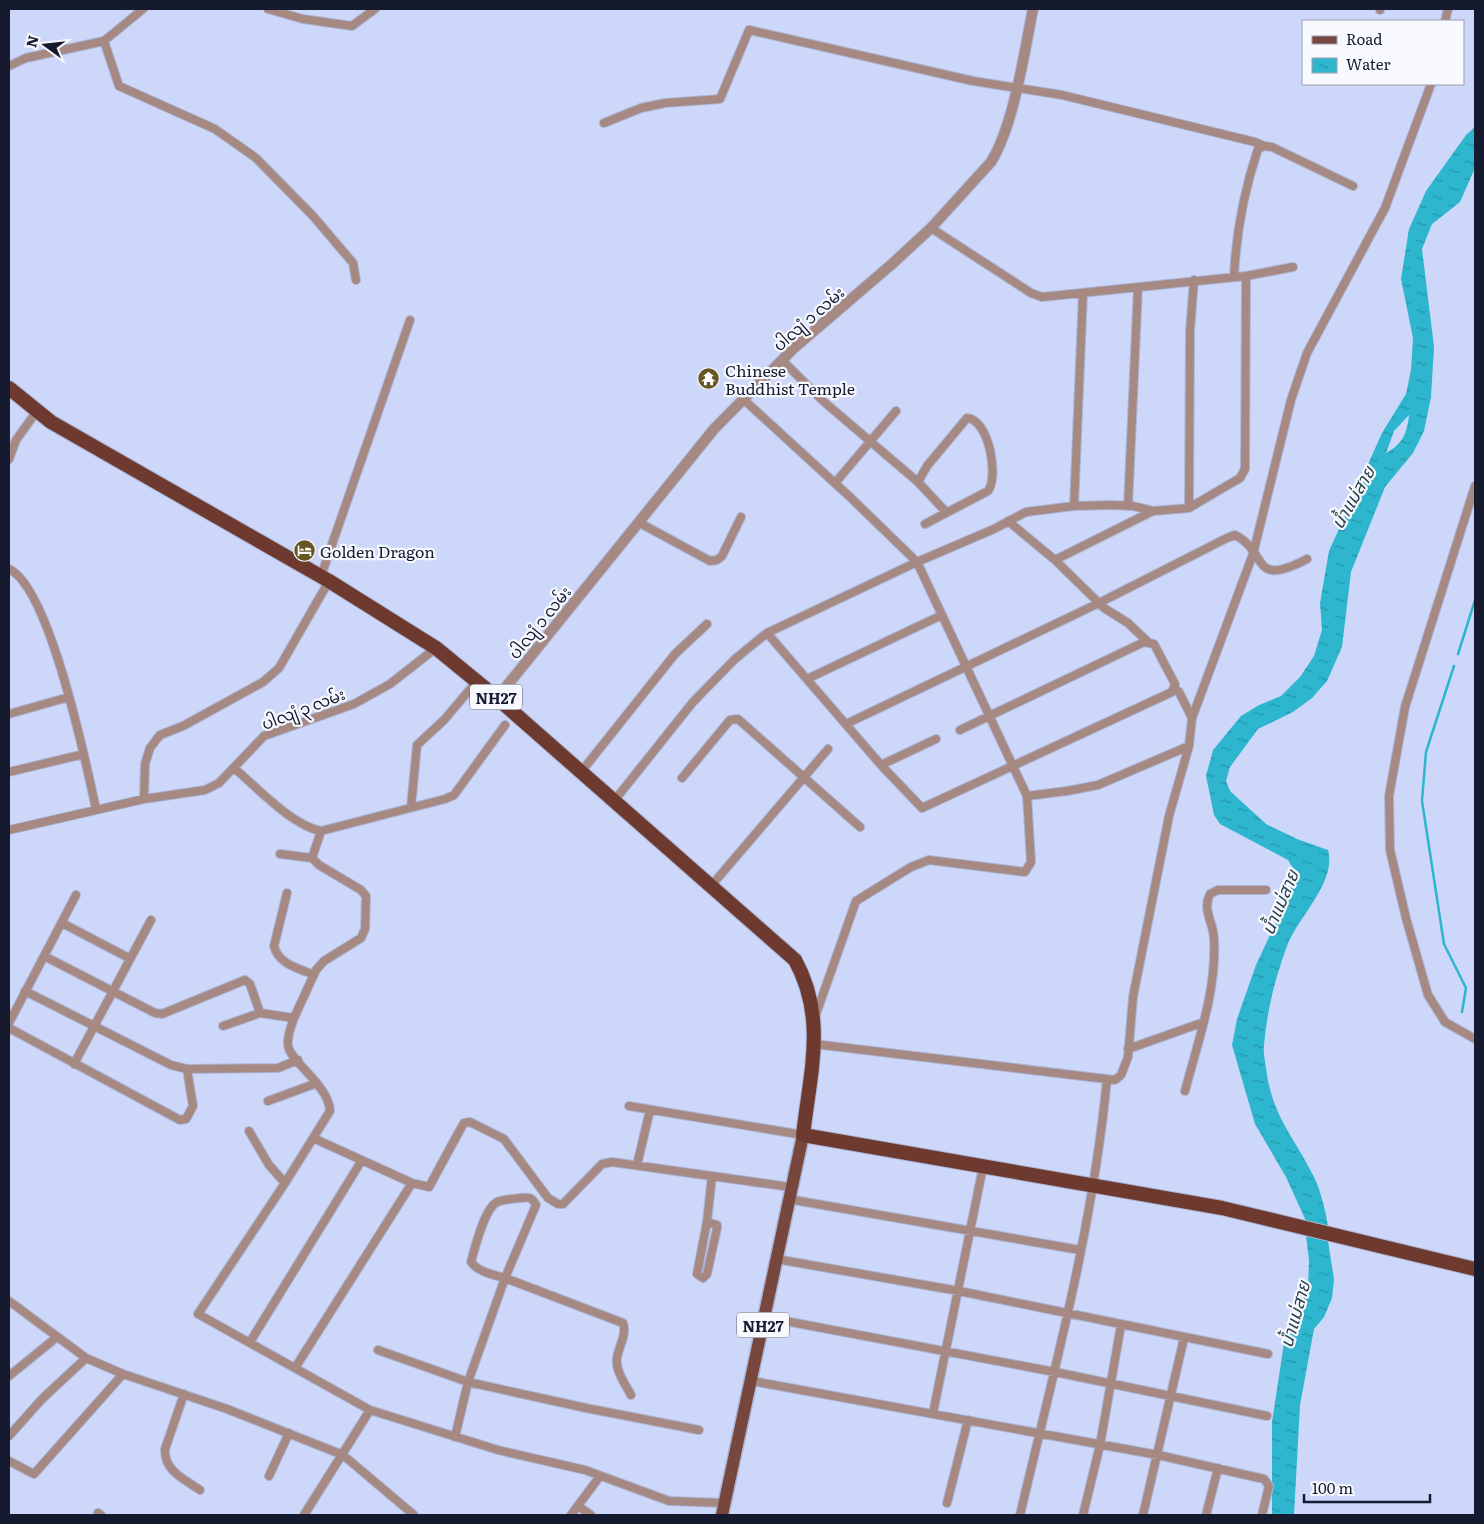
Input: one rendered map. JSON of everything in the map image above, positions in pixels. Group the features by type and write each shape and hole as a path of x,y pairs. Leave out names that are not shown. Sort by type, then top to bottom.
{"highway":[{"name":"NH27","path":"9,388 59,426 325,578 436,648 497,698 795,960 811,996 814,1019 814,1044 803,1135"},
{"path":"803,1135 1222,1208 1475,1269"}],"main road":[{"name":"NH27","path":"723,1509 752,1381 789,1193 803,1135"}],"street":[{"path":"9,66 26,58 104,41 143,9"},
{"path":"268,9 303,19 352,26 375,9"},
{"name":"ပါလျံ ၁ လမ်း","path":"497,698 714,428 782,360 931,228 991,162 998,150 1016,87 1033,9"},
{"path":"604,123 641,108 665,103 720,99 749,30 973,81 1016,87 1150,115 1255,142 1272,147 1353,186"},
{"path":"104,41 120,86 216,130 256,158 313,216 354,263 356,280"},
{"path":"814,1044 1115,1080 1121,1075 1128,1050 1133,996 1163,844 1188,746 1192,718 1253,554 1291,400 1307,353 1385,208 1431,85"},
{"path":"1234,277 1235,239 1239,217 1258,149 1264,146"},
{"path":"931,228 1031,293 1048,297 1194,280 1246,276 1293,267"},
{"path":"614,801 693,702 741,654 767,633 917,562 994,529 1026,512 1074,506 1128,506 1153,511 1189,508 1240,478 1245,469 1246,276"},
{"path":"1189,508 1190,331 1194,280"},
{"path":"1128,506 1138,287"},
{"path":"1074,506 1082,293"},
{"path":"144,799 145,764 150,748 160,735 183,726 255,686 279,668 325,578 410,320"},
{"path":"782,360 823,401 918,482 946,512"},
{"path":"742,398 835,483 917,562 989,716 1015,765 1027,796 1029,869 1026,872 1009,871 929,860 911,867 856,901 814,1019"},
{"path":"9,457 16,440 37,411"},
{"path":"835,483 872,442 896,411"},
{"path":"918,482 927,466 967,418 972,419 979,425 986,436 993,478 991,487 925,524"},
{"path":"1475,486 1405,707 1389,796 1390,850 1406,918 1428,995 1445,1022 1475,1039"},
{"path":"1055,560 1153,511"},
{"path":"638,522 710,561 717,560 722,556 741,517"},
{"path":"1008,521 1055,560 1099,603 1128,623 1148,642 1154,644 1175,684 1175,689 1179,692 1192,718"},
{"path":"846,724 1236,536 1246,543 1259,562 1276,571 1287,570 1307,559"},
{"path":"9,569 21,579 41,612 69,697 96,809"},
{"path":"807,679 942,615"},
{"path":"581,772 675,654 707,624"},
{"path":"767,633 922,808 1175,689"},
{"path":"960,730 1148,642"},
{"name":"ပါလျံ ၃ လမ်း","path":"9,830 144,799 205,790 219,783 264,736 354,704 390,684 436,648"},
{"path":"411,807 417,745 444,720 477,681"},
{"path":"9,714 69,697"},
{"path":"682,778 730,720 738,719 860,827"},
{"path":"234,768 295,819 312,829 321,831 445,799 454,794 505,725"},
{"path":"882,765 936,739"},
{"path":"1027,796 1067,792 1098,785 1188,746"},
{"path":"711,886 828,750"},
{"path":"9,772 84,754"},
{"path":"312,858 321,831"},
{"path":"280,854 312,858 319,865 361,890 366,896 365,928 361,938 324,961 314,975 294,1018 288,1045 290,1052 317,1083 330,1104 330,1111 286,1183 198,1314 370,1410 498,1450 585,1470 669,1501 723,1509"},
{"path":"1185,1091 1204,1022 1213,973 1214,935 1206,909 1210,894 1218,890 1266,890"},
{"path":"287,893 274,946 276,953 282,961 314,975"},
{"path":"9,1022 76,896"},
{"path":"74,1064 151,920"},
{"path":"62,923 130,958"},
{"path":"44,956 155,1013 162,1014 245,980 250,984 260,1013"},
{"path":"26,991 152,1057 171,1065 187,1069 278,1068 298,1060"},
{"path":"223,1026 260,1013 294,1018"},
{"path":"1128,1050 1204,1022"},
{"path":"9,1028 180,1120 190,1114 193,1106 187,1069"},
{"path":"1020,1515 1068,1314 1093,1186 1098,1142 1104,1114 1107,1079"},
{"path":"268,1101 317,1083"},
{"path":"628,1106 803,1135"},
{"path":"637,1165 650,1110"},
{"path":"313,1138 412,1183 429,1187 464,1123 470,1122 504,1139 548,1198 558,1204"},
{"path":"249,1132 270,1165 286,1183"},
{"path":"250,1342 362,1160"},
{"path":"631,1395 620,1374 617,1359 625,1331 623,1322 474,1266 470,1262 487,1214 497,1202 528,1197 534,1200 563,1204 602,1164 612,1162 712,1176 971,1231 1080,1250"},
{"path":"933,1413 983,1167"},
{"path":"707,1222 717,1225 717,1228 707,1274 703,1278 697,1274 707,1222 712,1176"},
{"path":"295,1368 412,1183"},
{"path":"455,1437 468,1382 506,1278 535,1209 534,1200"},
{"path":"776,1259 959,1291 1268,1354"},
{"path":"9,1301 86,1358 123,1374 184,1394 343,1455 414,1515"},
{"path":"764,1318 1055,1372 1268,1416"},
{"path":"1083,1515 1100,1445 1121,1325"},
{"path":"9,1376 57,1337"},
{"path":"1143,1515 1172,1397 1184,1338"},
{"path":"378,1350 468,1382 698,1430"},
{"path":"9,1436 42,1400 86,1358"},
{"path":"9,1461 34,1474 123,1374"},
{"path":"752,1381 1158,1455 1218,1468 1267,1482 1269,1486 1262,1515"},
{"path":"184,1394 169,1434 165,1458 176,1474 200,1490"},
{"path":"304,1515 370,1410"},
{"path":"947,1502 968,1420"},
{"path":"269,1476 289,1433"},
{"path":"1206,1515 1218,1468"},
{"path":"572,1515 600,1476"},
{"path":"578,1506 591,1515"}],"water":[{"path":"1475,127 1475,168 1460,202 1432,224 1422,249 1434,347 1431,397 1424,431 1413,453 1385,487 1351,572 1342,647 1327,681 1312,698 1293,712 1258,729 1230,767 1226,781 1230,791 1266,824 1297,839 1328,850 1329,862 1322,887 1292,935 1279,970 1269,1007 1264,1051 1273,1099 1284,1124 1316,1181 1328,1226 1306,1221 1286,1177 1255,1124 1232,1045 1237,1019 1256,965 1290,892 1294,870 1288,860 1220,824 1214,815 1206,776 1213,750 1241,716 1259,705 1281,696 1300,677 1314,656 1322,630 1320,603 1329,551 1382,433 1406,394 1411,370 1413,338 1401,279 1409,229 1426,191 1466,135","holes":["1409,415 1400,442 1386,453 1394,431"]},
{"path":"1306,1236 1328,1241 1334,1279 1332,1298 1324,1317 1314,1329 1300,1405 1294,1515 1272,1515 1272,1422 1284,1343 1295,1325 1299,1306 1308,1290 1309,1260"}],"waterway":[{"path":"1458,654 1475,600"},
{"path":"1454,666 1426,752 1422,801 1444,944 1466,988 1462,1012"}],"place":[{"name":"Chinese Buddhist Temple","path":"709,379"},
{"name":"Golden Dragon","path":"304,551"}],"water label":[{"name":"น้ำแม่สาย","path":"1352,497"},
{"name":"น้ำแม่สาย","path":"1279,902"},
{"name":"น้ำแม่สาย","path":"1294,1314"}]}
